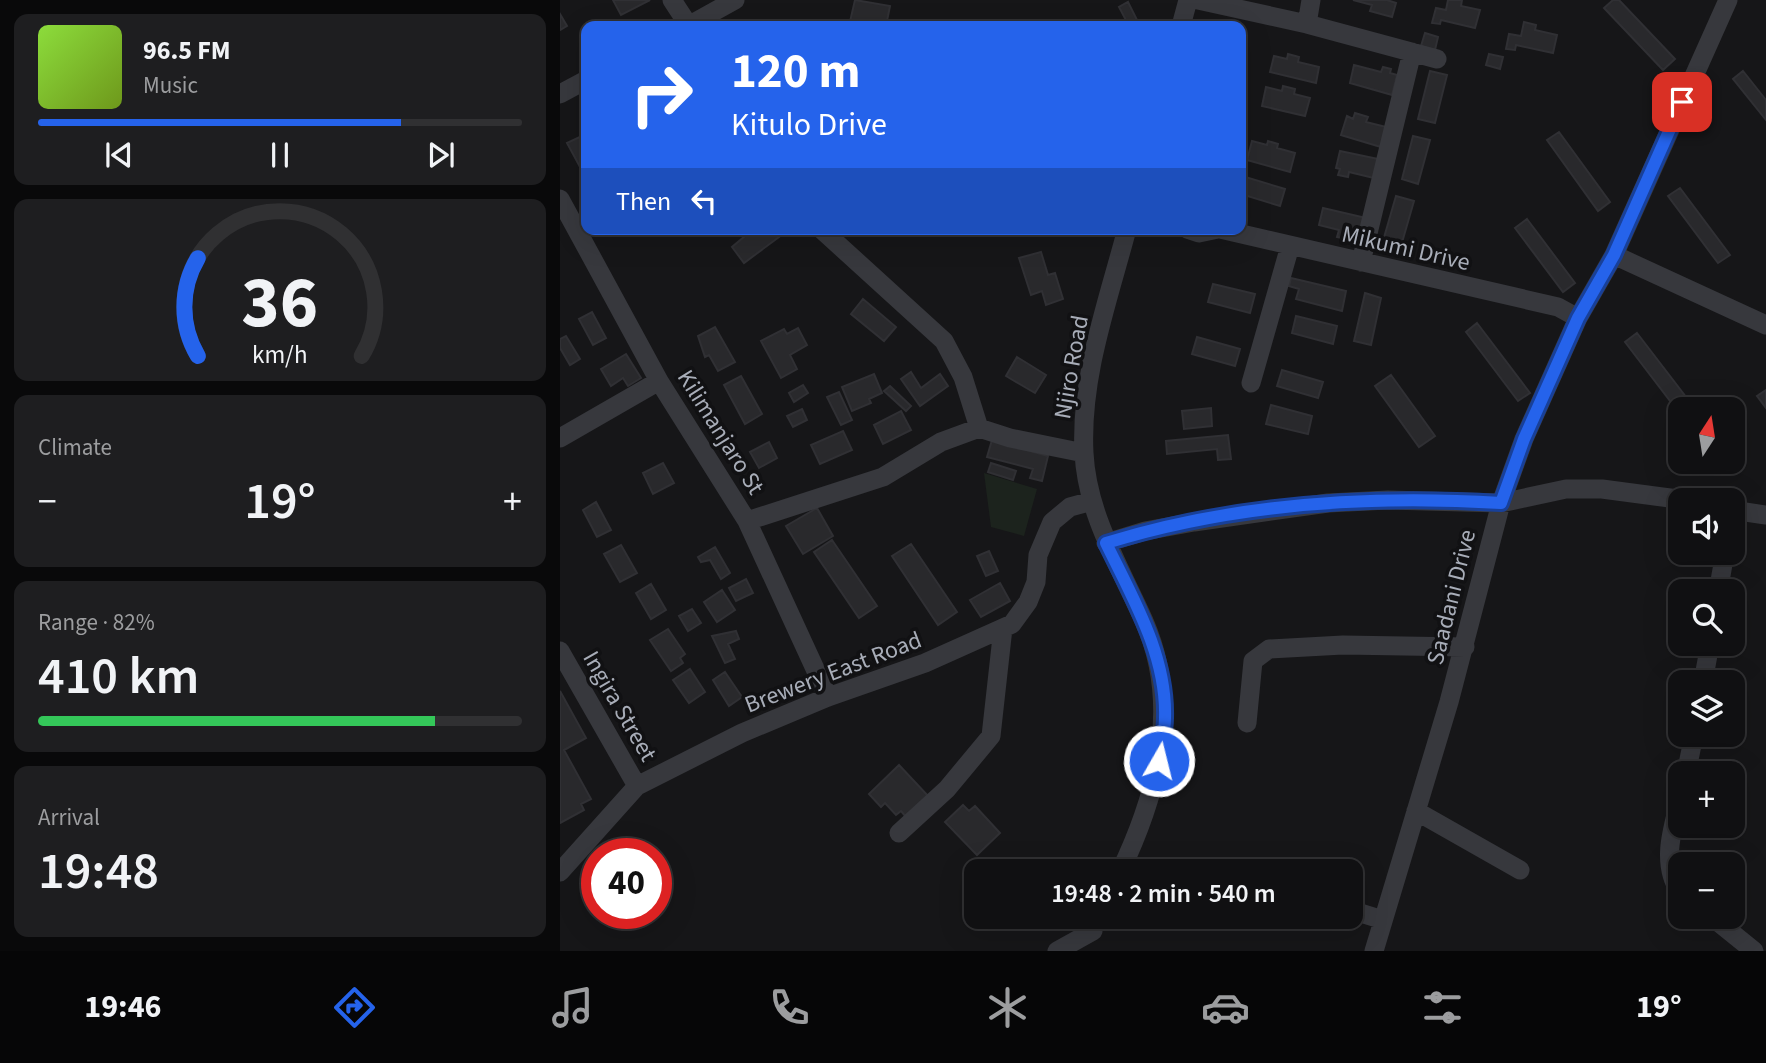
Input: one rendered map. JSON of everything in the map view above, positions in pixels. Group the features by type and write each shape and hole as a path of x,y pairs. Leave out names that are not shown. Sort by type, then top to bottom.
{"street":[{"path":"672,0 685,21"},
{"path":"697,21 734,0"},
{"path":"1182,21 1188,0"},
{"path":"1198,0 1307,24 1437,59"},
{"path":"1307,24 1311,0"},
{"name":"Saadani Drive","path":"1374,951 1465,647 1501,503 1524,439 1578,318 1614,255 1728,0"},
{"path":"1361,262 1412,52"},
{"path":"560,94 581,83"},
{"name":"Kilimanjaro St","path":"560,200 659,381 747,521 828,697"},
{"path":"828,235 944,341 963,377 979,428"},
{"name":"Njiro Road","path":"1126,235 1086,397 1084,453 1092,501 1106,543 1145,624 1160,673 1165,717 1156,783 1127,859"},
{"name":"Mikumi Drive","path":"1244,235 1558,307 1578,318"},
{"path":"1251,383 1290,246"},
{"path":"1614,255 1766,325"},
{"path":"560,438 659,381"},
{"path":"747,521 883,477 921,452 979,428 1010,438 1084,453"},
{"path":"1106,543 1182,524 1328,503 1388,500 1501,503 1566,489 1668,497"},
{"name":"Brewery East Road","path":"560,873 638,786 742,733 828,697 925,663 1012,624 1028,602 1036,582 1038,555 1052,522 1070,507 1092,501"},
{"path":"1745,512 1766,515"},
{"path":"899,832 947,789 991,736 1003,628"},
{"path":"1247,723 1253,661 1269,649 1343,645 1465,647"},
{"name":"Ingira Street","path":"560,651 638,786"},
{"path":"1416,811 1520,870"},
{"path":"1363,913 1383,919"},
{"path":"1057,951 1089,929"},
{"path":"1084,951 1094,929"},
{"path":"1727,929 1754,951"}],"shaded area":[{"path":"984,473 1037,489 1024,536 991,527"}],"building":[{"path":"613,0 650,0 621,15"},
{"path":"855,0 890,6 887,21 850,21"},
{"path":"1353,0 1387,0 1396,3 1392,17 1370,11 1372,5"},
{"path":"1448,0 1462,0 1461,6 1480,10 1475,28 1441,20 1440,24 1432,23 1436,8 1446,10"},
{"path":"1613,0 1619,0 1675,59 1663,70 1604,8"},
{"path":"1128,2 1138,21 1126,21 1119,7"},
{"path":"560,14 567,26 560,30"},
{"path":"1524,22 1536,25 1535,30 1557,35 1553,53 1516,45 1515,50 1506,49 1509,34 1521,36"},
{"path":"1425,33 1438,37 1435,50 1421,46"},
{"path":"1288,54 1299,57 1298,62 1319,67 1316,83 1270,72 1274,56 1287,59"},
{"path":"1489,54 1503,57 1500,69 1486,65"},
{"path":"1354,65 1381,72 1383,67 1391,69 1390,73 1397,75 1392,95 1350,83"},
{"path":"1430,71 1447,75 1435,123 1418,119"},
{"path":"1743,71 1766,100 1766,120 1733,79"},
{"path":"1283,86 1295,89 1294,94 1310,98 1305,116 1262,106 1266,87 1282,91"},
{"path":"1355,113 1368,117 1366,122 1390,128 1384,148 1341,135 1347,116 1353,119"},
{"path":"1559,132 1610,202 1598,211 1547,140"},
{"path":"581,136 581,166 580,167 567,143"},
{"path":"1413,136 1430,140 1418,184 1402,179"},
{"path":"1252,141 1267,145 1268,141 1278,144 1277,148 1295,153 1290,172 1247,160"},
{"path":"1340,151 1383,160 1378,179 1349,172 1348,177 1338,175 1340,169 1336,168"},
{"path":"1246,177 1285,189 1280,206 1246,196"},
{"path":"1680,188 1730,255 1718,263 1668,196"},
{"path":"1396,196 1414,201 1401,246 1383,241"},
{"path":"1323,208 1366,218 1361,235 1349,232 1347,239 1337,237 1339,230 1319,225"},
{"path":"1527,219 1575,283 1563,292 1515,228"},
{"path":"745,236 779,237 744,263 732,247"},
{"path":"1041,252 1048,275 1055,273 1063,299 1046,305 1042,291 1031,295 1019,258"},
{"path":"1291,278 1346,291 1342,311 1296,299 1299,289 1289,286"},
{"path":"1213,284 1255,294 1250,313 1208,302"},
{"path":"1365,293 1381,298 1371,345 1354,341"},
{"path":"863,299 896,327 884,341 851,314"},
{"path":"592,312 606,338 593,345 579,319"},
{"path":"1296,316 1337,326 1333,344 1292,333"},
{"path":"1477,323 1530,393 1518,401 1466,332"},
{"path":"715,327 735,362 718,371 709,355 705,357 698,336"},
{"path":"798,328 807,345 790,355 797,369 781,378 761,341 784,329 787,334"},
{"path":"1637,333 1686,397 1668,398 1625,342"},
{"path":"566,336 580,359 570,365 560,348 560,339"},
{"path":"1197,337 1240,349 1235,366 1192,354"},
{"path":"626,354 641,378 628,386 623,378 611,386 601,369"},
{"path":"1017,357 1046,375 1035,393 1006,376"},
{"path":"1282,370 1323,382 1318,398 1277,386"},
{"path":"911,372 921,388 940,374 948,386 920,406 901,379"},
{"path":"874,374 882,393 869,399 871,403 852,411 842,387"},
{"path":"1391,375 1435,436 1419,447 1375,386"},
{"path":"741,376 762,414 745,424 724,385"},
{"path":"803,385 808,393 794,402 789,393"},
{"path":"890,386 911,406 906,411 884,391"},
{"path":"1766,390 1766,408 1757,396"},
{"path":"839,392 852,420 841,425 827,397"},
{"path":"1271,405 1312,416 1308,434 1266,424"},
{"path":"1211,408 1212,426 1184,429 1182,411"},
{"path":"802,409 807,420 793,427 787,416"},
{"path":"901,411 911,430 883,444 874,425"},
{"path":"843,431 852,450 820,464 811,445"},
{"path":"1228,435 1231,459 1218,460 1217,449 1167,454 1166,441"},
{"path":"992,440 1048,456 1042,481 1030,478 1033,469 987,457"},
{"path":"769,442 777,458 759,468 750,452"},
{"path":"663,463 674,483 653,494 643,473"},
{"path":"991,463 1016,471 1013,480 988,472"},
{"path":"596,502 611,530 597,537 583,510"},
{"path":"817,508 833,536 803,554 786,526"},
{"path":"832,540 877,606 859,618 814,552"},
{"path":"911,544 957,612 938,625 892,556"},
{"path":"621,545 637,573 620,582 604,554"},
{"path":"715,547 730,573 721,579 710,560 701,562 698,557"},
{"path":"989,551 998,571 986,576 977,556"},
{"path":"746,579 753,593 736,601 729,588"},
{"path":"1000,583 1010,601 981,617 970,600"},
{"path":"651,584 666,610 651,619 636,593"},
{"path":"722,590 735,610 717,622 704,602"},
{"path":"692,609 701,623 688,631 679,616"},
{"path":"668,629 685,654 680,658 683,663 671,671 650,640"},
{"path":"736,631 739,639 728,644 735,659 725,663 712,636"},
{"path":"690,669 705,692 689,703 673,680"},
{"path":"725,672 742,697 729,706 713,680"},
{"path":"560,691 586,738 564,750 591,799 581,804 584,810 560,823"},
{"path":"899,765 929,797 906,817 901,811 896,815 885,803 881,807 869,794"},
{"path":"963,805 969,811 975,806 1000,833 977,855 945,822"}],"route":[{"path":"1159,761 1165,717 1157,659 1145,624 1106,543 1145,531 1194,522 1328,503 1388,500 1501,503 1524,439 1578,318 1614,255 1682,102"}]}
